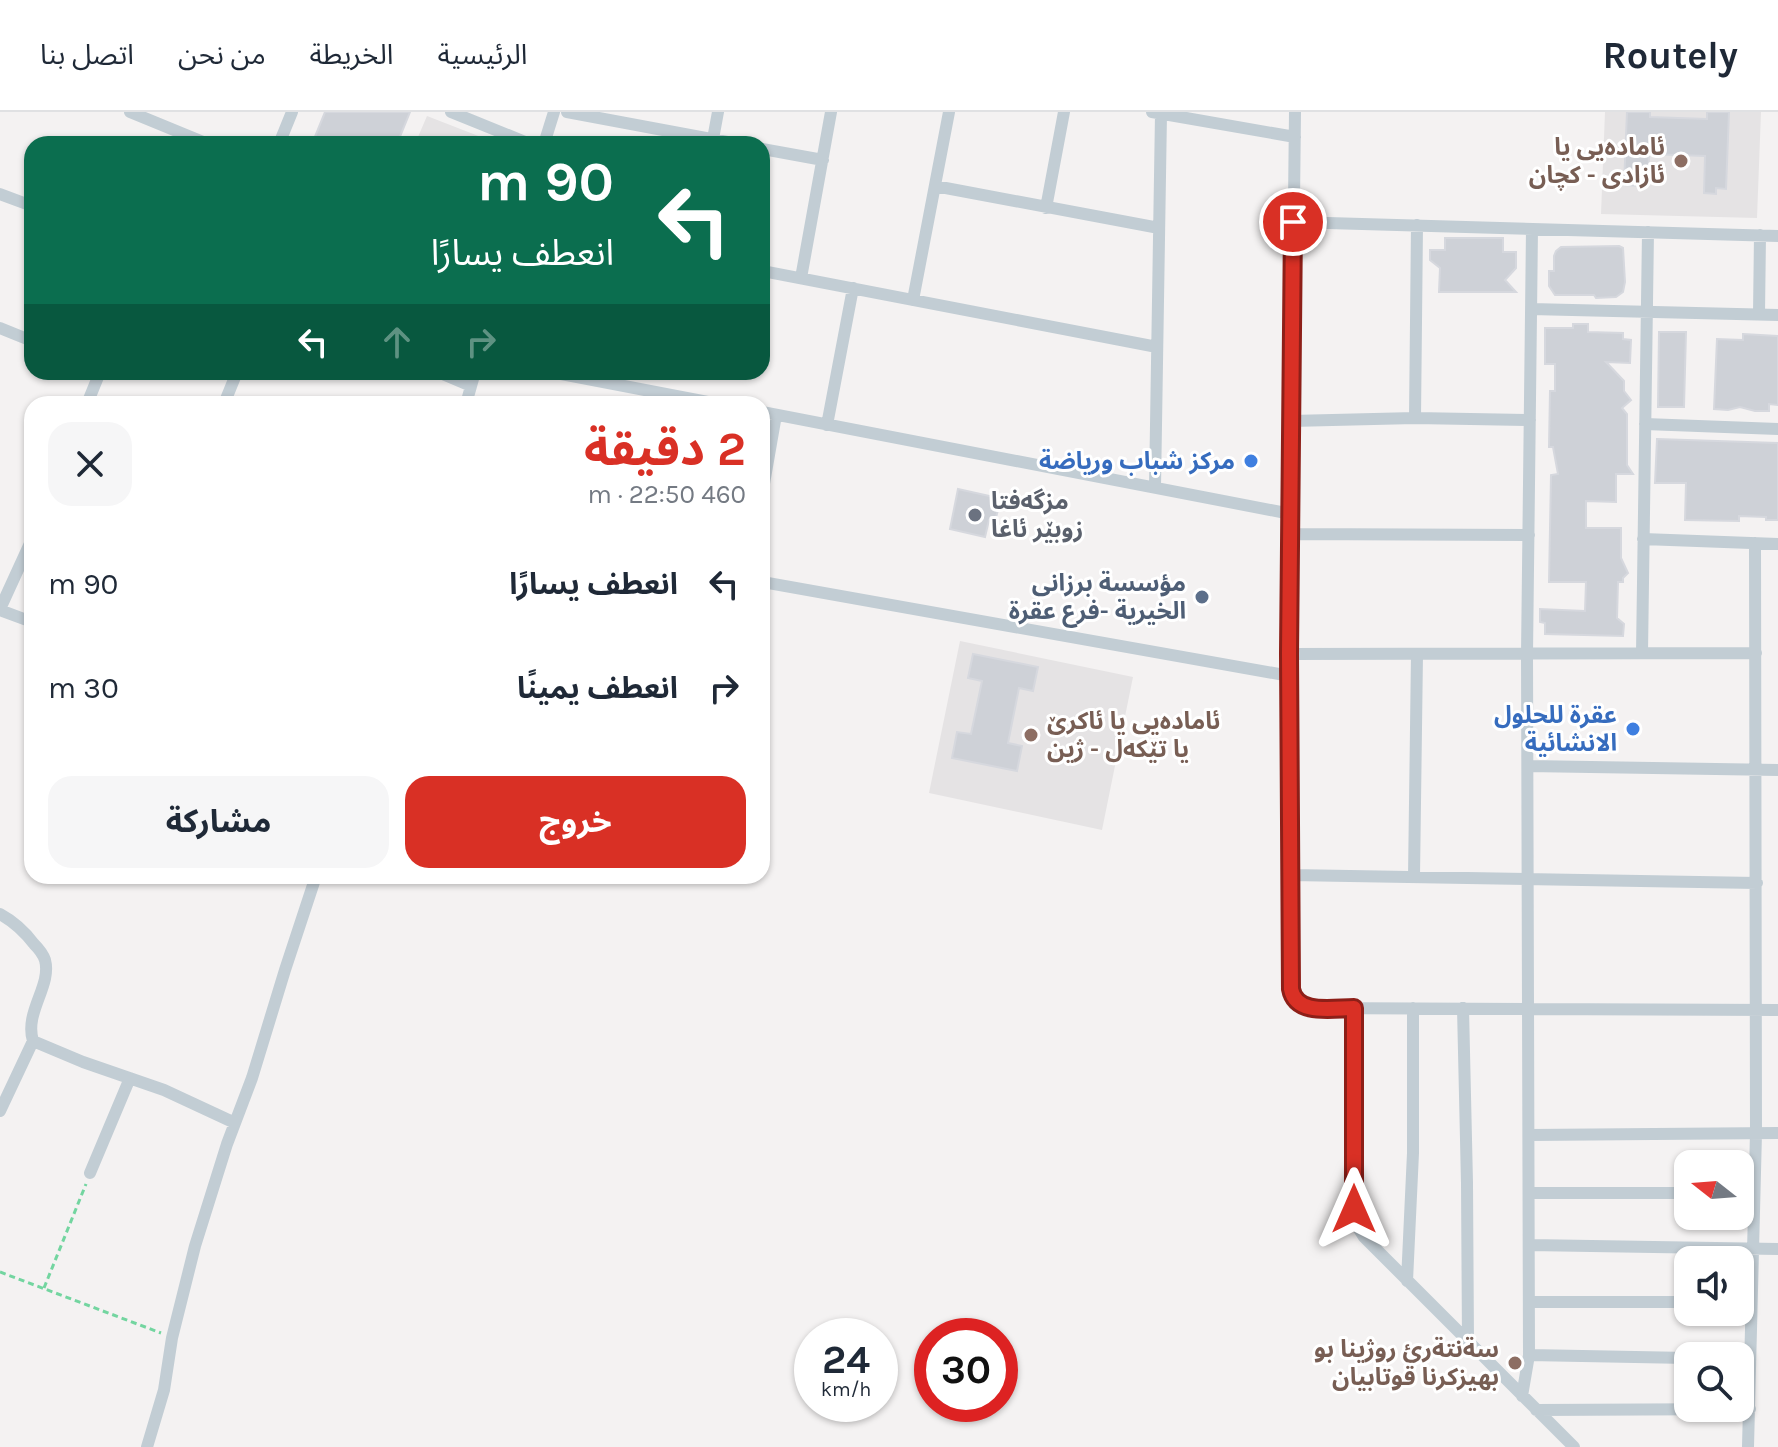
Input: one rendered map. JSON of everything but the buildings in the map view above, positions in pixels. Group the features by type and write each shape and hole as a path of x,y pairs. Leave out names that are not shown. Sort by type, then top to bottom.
{"street":[{"path":"130,112 189,136"},
{"path":"163,125 169,112"},
{"path":"282,136 292,112"},
{"path":"451,112 510,136"},
{"path":"546,136 554,112"},
{"path":"567,112 697,136"},
{"path":"714,136 718,112"},
{"path":"801,278 831,112"},
{"path":"913,300 949,112"},
{"path":"1046,208 1064,112"},
{"path":"1295,112 1289,654 1291,989 1294,1000 1308,1008 1778,1010"},
{"path":"1155,487 1159,228 1156,113 1295,137"},
{"path":"770,150 823,160"},
{"path":"935,186 1159,228"},
{"path":"0,194 24,203"},
{"path":"1293,222 1778,236"},
{"path":"1415,418 1417,225"},
{"path":"1522,1396 1529,1355 1527,654 1532,229"},
{"path":"1642,653 1648,232"},
{"path":"1759,314 1760,235"},
{"path":"770,272 1157,347"},
{"path":"827,425 853,288"},
{"path":"1531,309 1778,315"},
{"path":"0,328 24,338"},
{"path":"457,380 471,386"},
{"path":"468,396 473,380"},
{"path":"593,380 676,396"},
{"path":"770,414 1291,514"},
{"path":"770,449 776,415"},
{"path":"1291,421 1415,418 1530,420"},
{"path":"1645,424 1778,429"},
{"path":"1290,534 1529,535"},
{"path":"1643,539 1778,544"},
{"path":"1754,1193 1757,883 1755,543"},
{"path":"24,557 0,610 24,619"},
{"path":"770,583 1290,676"},
{"path":"1289,654 1756,653"},
{"path":"1414,877 1417,654"},
{"path":"1528,766 1778,770"},
{"path":"1291,875 1757,883"},
{"path":"147,1447 164,1390 172,1338 195,1246 313,884"},
{"path":"0,914 28,936 46,962 29,1031 33,1041 164,1090 235,1123"},
{"path":"1354,1008 1354,1217 1364,1237 1574,1447"},
{"path":"1407,1281 1413,1153 1413,1008"},
{"path":"1463,1008 1468,1343"},
{"path":"0,1111 33,1041"},
{"path":"90,1173 130,1078"},
{"path":"1529,1135 1778,1133"},
{"path":"1529,1193 1674,1193"},
{"path":"1529,1245 1674,1248"},
{"path":"1754,1249 1778,1249"},
{"path":"1529,1302 1674,1302"},
{"path":"1529,1355 1674,1358"},
{"path":"1536,1410 1674,1409"},
{"path":"1748,1447 1749,1422"}],"path":[{"path":"44,1288 90,1173"},
{"path":"0,1272 172,1338"}],"shaded area":[{"name":"ئامادەیی یا ئازادی - کچان","path":"1605,112 1761,112 1757,218 1601,214"},
{"path":"427,116 478,136 418,136"},
{"name":"ئامادەیی یا ئاکرێ یا تێکەل - ژین","path":"960,641 1133,677 1102,830 929,793"}],"place":[{"name":"ئامادەیی یا ئازادی - کچان","path":"1681,161"},
{"name":"مركز شباب ورياضة","path":"1251,461"},
{"name":"مزگەفتا زوبێر ئاغا","path":"975,515"},
{"name":"مؤسسة برزانى الخيرية -فرع عقرة","path":"1202,597"},
{"name":"عقرة للحلول الانشائیة","path":"1633,729"},
{"name":"ئامادەیی یا ئاکرێ یا تێکەل - ژین","path":"1031,735"},
{"name":"سةنتةرئ روژينا بو بهيزكرنا قوتابيان","path":"1515,1363"}],"route":[{"path":"1293,222 1289,654 1291,989 1294,1000 1303,1007 1354,1008 1354,1209"}]}
